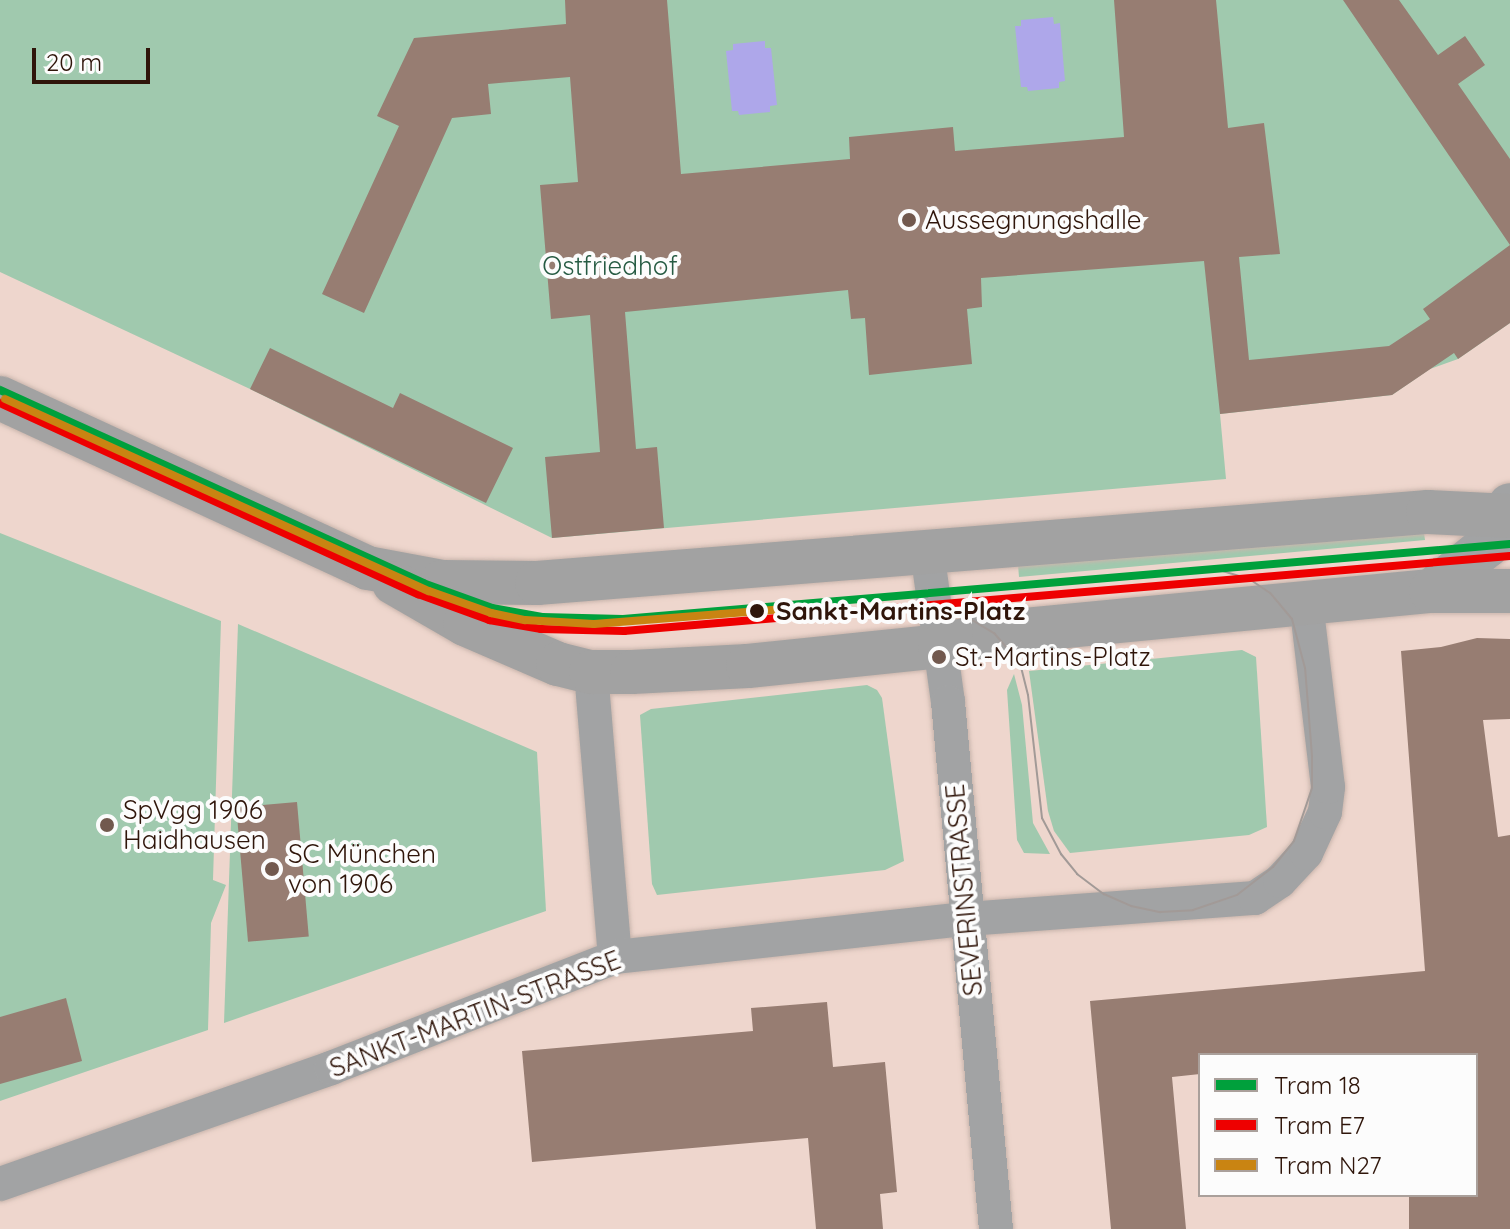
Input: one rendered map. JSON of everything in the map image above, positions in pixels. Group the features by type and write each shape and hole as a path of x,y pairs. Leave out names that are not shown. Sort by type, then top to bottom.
{"main road":[{"path":"0,398 368,568 465,624 558,664 591,672 748,666 940,646 994,633 1431,591 1510,591"},
{"path":"368,568 442,582 525,584 927,551 1140,538 1428,512 1509,514"}],"street":[{"path":"1431,591 1488,545 1509,514"},
{"name":"SEVERINSTRASSE","path":"927,551 940,646 996,1229"},
{"path":"967,919 1255,898 1280,881 1315,836 1325,812 1328,787 1306,603"},
{"path":"591,672 615,957"},
{"name":"SANKT-MARTIN-STRASSE","path":"0,1184 331,1068 615,957 967,919"}],"green space":[{"name":"Ostfriedhof","path":"0,0 1510,0 1510,323 1458,359 1430,369 1392,395 1220,414 1226,479 552,538 250,389 0,272"},
{"name":"SpVgg 1906 Haidhausen","path":"0,533 221,621 213,880 226,885 211,923 208,1030 0,1101"},
{"path":"1424,533 1425,540 1019,577 1018,565"},
{"path":"238,624 537,752 546,911 224,1023"},
{"path":"1242,650 1256,657 1267,827 1249,835 1070,853 1054,831 1048,811 1029,671"},
{"path":"1014,674 1022,705 1033,823 1050,854 1024,853 1017,840 1007,690"},
{"path":"867,685 877,690 882,698 904,861 885,870 657,895 652,884 640,715 651,709"}],"shaded area":[{"path":"1053,17 1054,24 1060,23 1065,81 1059,82 1059,88 1028,91 1027,87 1021,87 1015,26 1021,26 1021,20"},
{"path":"765,41 765,48 771,48 777,105 770,106 770,112 739,115 738,111 732,111 726,51 733,50 733,44"}],"building":[{"name":"Aussegnungshalle","path":"565,0 667,0 681,174 850,159 849,137 953,127 955,151 1124,137 1114,0 1216,0 1228,128 1264,123 1280,254 1239,257 1249,360 1389,346 1430,319 1423,309 1510,245 1510,323 1458,359 1454,353 1392,395 1220,414 1204,261 981,278 982,307 967,309 972,364 869,375 865,318 851,319 848,290 625,312 636,449 657,447 664,528 552,538 545,457 600,452 590,315 551,319 540,185 578,182 570,77 488,84 491,114 452,118 364,313 322,294 399,126 377,116 414,38 566,24"},
{"path":"1343,0 1399,0 1438,55 1465,36 1485,65 1458,84 1510,159 1510,245"},
{"path":"270,348 393,408 400,393 513,448 486,503 250,389"},
{"path":"1477,638 1510,639 1510,719 1483,720 1498,837 1510,835 1510,1229 1409,1229 1409,1197 1478,1197 1478,1053 1198,1053 1198,1074 1172,1077 1186,1229 1111,1229 1090,1001 1425,971 1401,651 1441,647"},
{"path":"297,802 309,936 248,942 236,807"},
{"path":"66,998 82,1061 0,1084 0,1017"},
{"path":"827,1002 833,1067 885,1062 897,1192 880,1194 883,1229 816,1229 808,1138 532,1162 522,1051 753,1031 751,1008"}],"tram line":[{"name":"18","path":"0,390 423,583 492,608 542,617 623,619 1510,544"},
{"name":"N27","path":"5,399 429,591 491,613 525,620 594,624 797,608"},
{"name":"E7","path":"0,403 418,594 489,620 541,629 624,631 1510,556"},
{"path":"910,610 935,610 972,620 994,633 1020,663 1028,695 1042,818 1061,854 1077,874 1104,894 1131,906 1160,912 1193,910 1237,895 1273,867 1294,841 1312,788 1312,756 1305,668 1292,619 1270,593 1249,579 1219,570 1181,570"}],"place":[{"name":"Aussegnungshalle","path":"909,220"},
{"name":"Sankt-Martins-Platz","path":"757,611"},
{"name":"St.-Martins-Platz","path":"939,657"},
{"name":"SpVgg 1906 Haidhausen","path":"107,825"},
{"name":"SC München von 1906","path":"272,869"}]}
